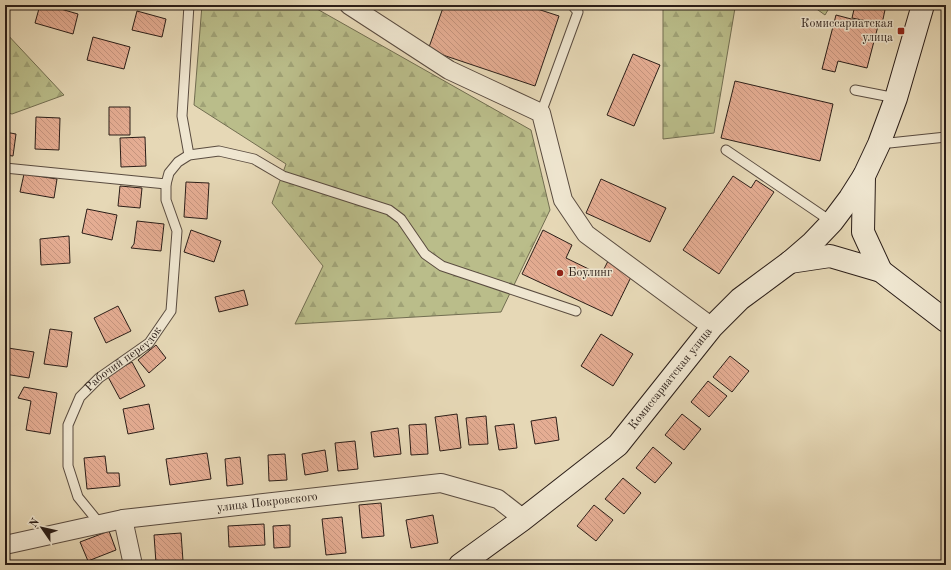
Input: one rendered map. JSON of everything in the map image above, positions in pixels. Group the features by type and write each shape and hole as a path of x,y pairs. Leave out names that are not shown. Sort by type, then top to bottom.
{"main road":[{"name":"Комиссариатская улица","path":"460,565 522,520 618,445 712,327 740,299 790,262 812,243 832,222 864,176 879,144 896,98 923,5"},
{"name":"Комиссариатская улица","path":"864,176 863,232 881,271"},
{"path":"790,262 830,256 881,271 946,321"}],"street":[{"path":"349,5 449,70 541,113 563,200 586,234 712,327"},
{"name":"улица Покровского","path":"5,545 123,519 441,483 498,499 516,513 522,520"},
{"path":"123,519 133,565"}],"lane":[{"path":"189,5 182,116 189,155"},
{"path":"541,113 578,12 572,5"},
{"path":"855,90 896,98"},
{"path":"879,144 946,137"},
{"path":"726,150 832,222"},
{"path":"5,168 166,184 170,173 178,162 189,155 219,151 254,159 283,176 389,210 401,219 425,254 442,266 576,311"},
{"name":"Рабочий переулок","path":"100,524 78,497 68,466 68,425 80,398 99,378 149,343 171,311 176,231 166,200 166,184"}],"green space":[{"path":"202,5 310,5 531,130 550,210 501,312 295,324 323,266 272,203 286,164 194,105"},
{"path":"663,5 744,5 735,8 714,133 663,139"},
{"path":"811,5 831,5 825,15"},
{"path":"5,32 64,95 12,114 5,112"}],"building":[{"path":"40,5 47,5 78,14 73,34 35,23"},
{"path":"444,5 525,5 559,16 535,86 428,50"},
{"path":"629,5 642,5 641,8"},
{"path":"855,5 886,5 882,24 852,18"},
{"path":"137,11 166,19 162,37 132,30"},
{"path":"836,15 878,26 867,68 838,61 835,72 822,69"},
{"path":"93,37 130,47 124,69 87,60"},
{"path":"633,54 660,65 634,126 607,115"},
{"path":"735,81 833,104 820,161 721,138"},
{"path":"109,107 130,107 130,135 109,135"},
{"path":"36,117 60,118 59,150 35,149"},
{"path":"5,132 16,134 13,156 5,155"},
{"path":"145,137 146,166 121,167 120,138"},
{"path":"24,174 57,179 54,198 20,192"},
{"path":"733,176 751,188 756,180 774,192 719,274 683,250"},
{"path":"601,179 666,208 650,242 586,213"},
{"path":"186,182 209,183 207,219 184,217"},
{"path":"120,186 142,188 140,208 118,206"},
{"path":"87,209 117,215 112,240 82,233"},
{"path":"137,221 164,224 161,251 131,248 134,244"},
{"path":"191,230 221,241 214,262 184,252"},
{"name":"Боулинг","path":"543,230 572,245 566,258 601,275 608,261 633,273 612,316 522,274"},
{"path":"69,236 70,263 41,265 40,239"},
{"path":"244,290 248,305 219,312 215,297"},
{"path":"118,306 131,331 106,343 94,318"},
{"path":"50,329 72,332 67,367 44,364"},
{"path":"601,334 633,354 613,386 581,366"},
{"path":"156,345 166,358 149,373 138,360"},
{"path":"8,348 34,352 29,378 5,374"},
{"path":"730,356 749,371 732,392 713,377"},
{"path":"132,362 145,386 120,399 107,375"},
{"path":"708,381 727,396 709,417 691,402"},
{"path":"24,387 57,393 50,434 26,430 31,401 18,398"},
{"path":"149,404 154,429 128,434 123,409"},
{"path":"457,414 461,448 440,451 435,417"},
{"path":"682,414 701,429 684,450 665,435"},
{"path":"486,416 488,444 469,445 466,418"},
{"path":"556,417 559,440 535,444 531,421"},
{"path":"426,424 428,454 411,455 409,425"},
{"path":"514,424 517,448 499,450 495,426"},
{"path":"398,428 401,454 374,457 371,432"},
{"path":"355,441 358,469 338,471 335,443"},
{"path":"653,447 672,463 655,483 636,468"},
{"path":"325,450 328,471 305,475 302,454"},
{"path":"207,453 211,479 170,485 166,459"},
{"path":"285,454 287,480 269,481 268,455"},
{"path":"105,456 107,473 119,473 120,486 87,489 84,458"},
{"path":"240,457 243,484 227,486 225,459"},
{"path":"623,478 641,493 624,514 605,499"},
{"path":"381,503 384,536 362,538 359,505"},
{"path":"594,505 613,520 596,541 577,526"},
{"path":"433,515 438,543 411,548 406,520"},
{"path":"342,517 346,553 326,555 322,519"},
{"path":"264,524 265,545 229,547 228,526"},
{"path":"290,525 290,547 274,548 273,526"},
{"path":"109,531 116,550 88,561 80,542"},
{"path":"181,533 183,561 156,563 154,535"},
{"path":"5,557 9,557 10,565 5,565"}],"place":[{"name":"Комиссариатская улица","path":"901,31"},
{"name":"Боулинг","path":"560,273"}]}
